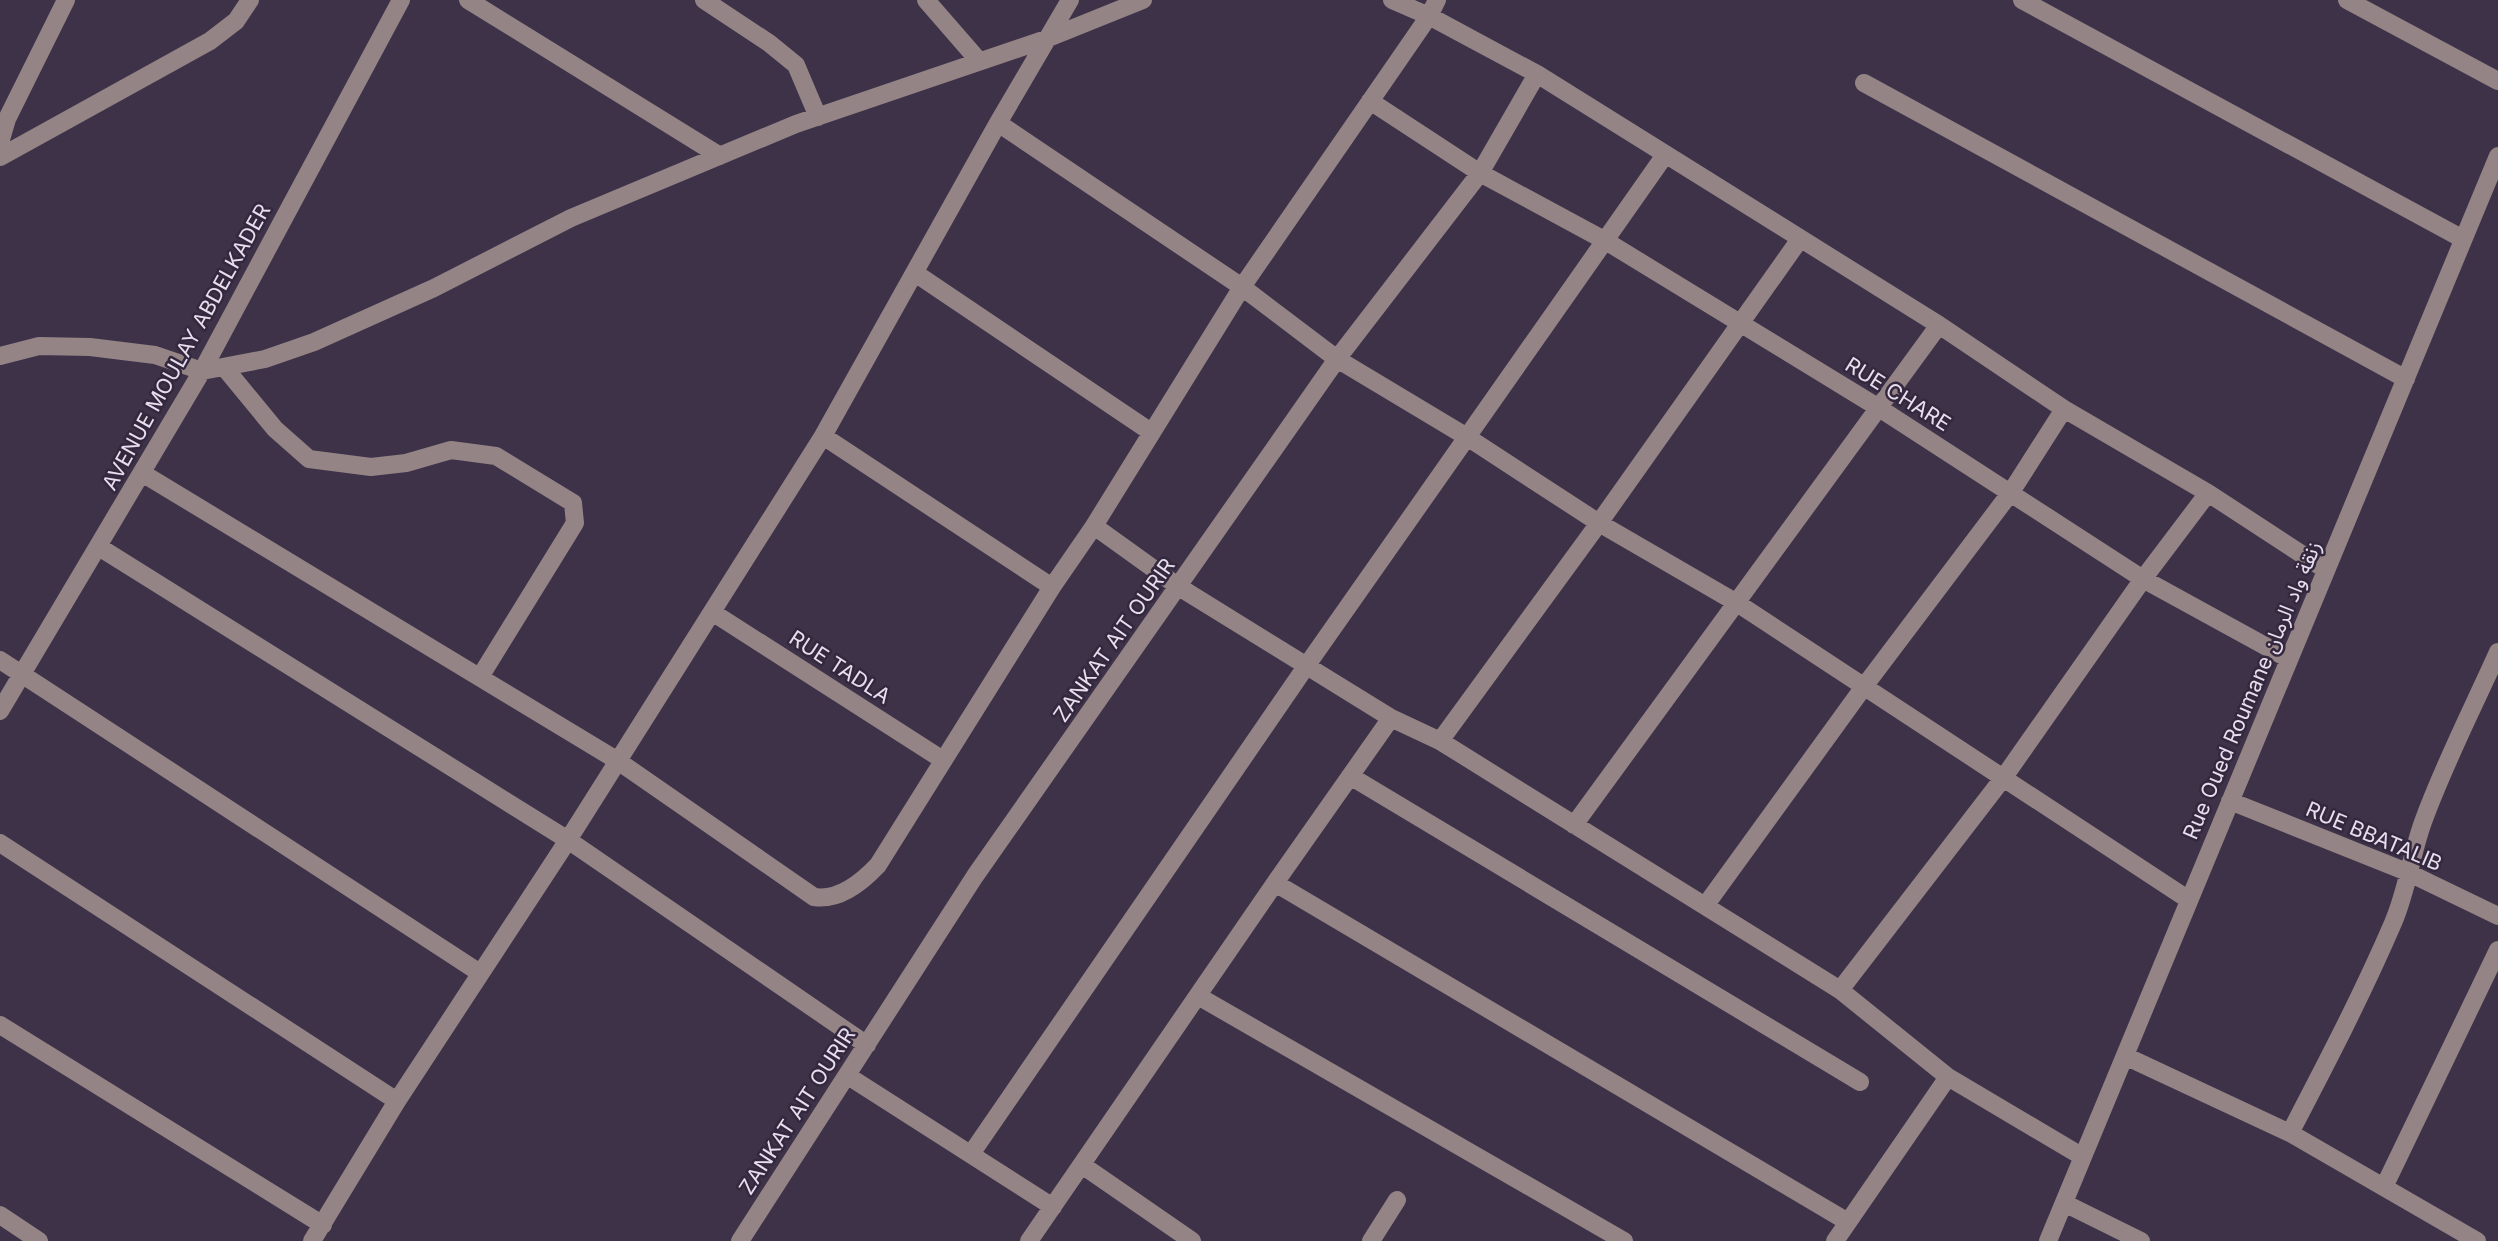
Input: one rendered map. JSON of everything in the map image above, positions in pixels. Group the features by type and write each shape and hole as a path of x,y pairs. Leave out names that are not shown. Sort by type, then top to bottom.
{"street":[{"path":"0,143 6,118 66,0"},
{"path":"0,157 210,41 236,21 250,0"},
{"path":"468,0 720,156"},
{"path":"704,0 769,43 796,65 818,117"},
{"path":"926,0 979,61"},
{"path":"312,1241 397,1101 568,841 823,436 1070,0"},
{"path":"0,356 39,346 90,347 155,355 202,371 265,359 314,342 433,288 571,218 720,156 818,117 1046,39 1143,0"},
{"path":"1392,0 1433,8 1939,325 2064,409 2208,493 2326,570"},
{"path":"2022,0 2463,239"},
{"path":"2347,0 2498,81"},
{"name":"AVENUE MOULAY ABDELKADER","path":"0,711 202,371 394,2"},
{"path":"142,473 618,761 814,897 832,897 853,886 878,865 1052,587 1094,526 1242,287 1433,8"},
{"name":"ZANKAT AIT OURIR","path":"740,1241 975,876 1337,359 1480,173 1536,74"},
{"path":"1864,83 2406,379"},
{"name":"RUE CHARE","path":"1370,101 1480,173 1604,240 1879,408 2143,579 2289,659"},
{"path":"998,123 1242,287 1337,359 1467,437 1600,523 1737,603 2189,900"},
{"path":"971,1154 1307,665 1665,155"},
{"name":"Rue Oued Roumane زنقة واد الرمان","path":"2048,1241 2498,156"},
{"path":"1440,741 1600,523 1800,239"},
{"path":"915,273 1151,432"},
{"path":"1574,825 1939,325"},
{"path":"224,368 275,429 309,459 371,467 407,464 451,450 496,456 573,503 575,523 480,677"},
{"path":"1705,906 1863,688 2011,492 2064,409"},
{"path":"823,436 1052,587"},
{"path":"1840,990 2004,777 2143,579 2208,493"},
{"path":"1094,526 1179,587 1391,718 1440,741 1840,990 1948,1077 2082,1157"},
{"path":"99,547 568,841 867,1045"},
{"name":"RUE TADLA","path":"712,612 943,760"},
{"path":"2290,1133 2353,1011 2401,904 2407,872 2424,819 2498,652"},
{"path":"0,660 480,973"},
{"path":"1029,1241 1391,718"},
{"path":"1350,776 1860,1082"},
{"name":"RUE BBATALIB","path":"2230,801 2407,872 2498,916"},
{"path":"0,843 397,1101"},
{"path":"1275,883 1848,1222"},
{"path":"2384,1187 2498,950"},
{"path":"1198,996 1624,1241"},
{"path":"0,1025 323,1225"},
{"path":"2124,1056 2290,1133 2477,1241"},
{"path":"848,1076 1053,1207"},
{"path":"1835,1241 1948,1077"},
{"path":"1082,1164 1192,1241"},
{"path":"1371,1241 1397,1200"},
{"path":"2064,1203 2141,1241"},
{"path":"0,1215 39,1241"}]}
